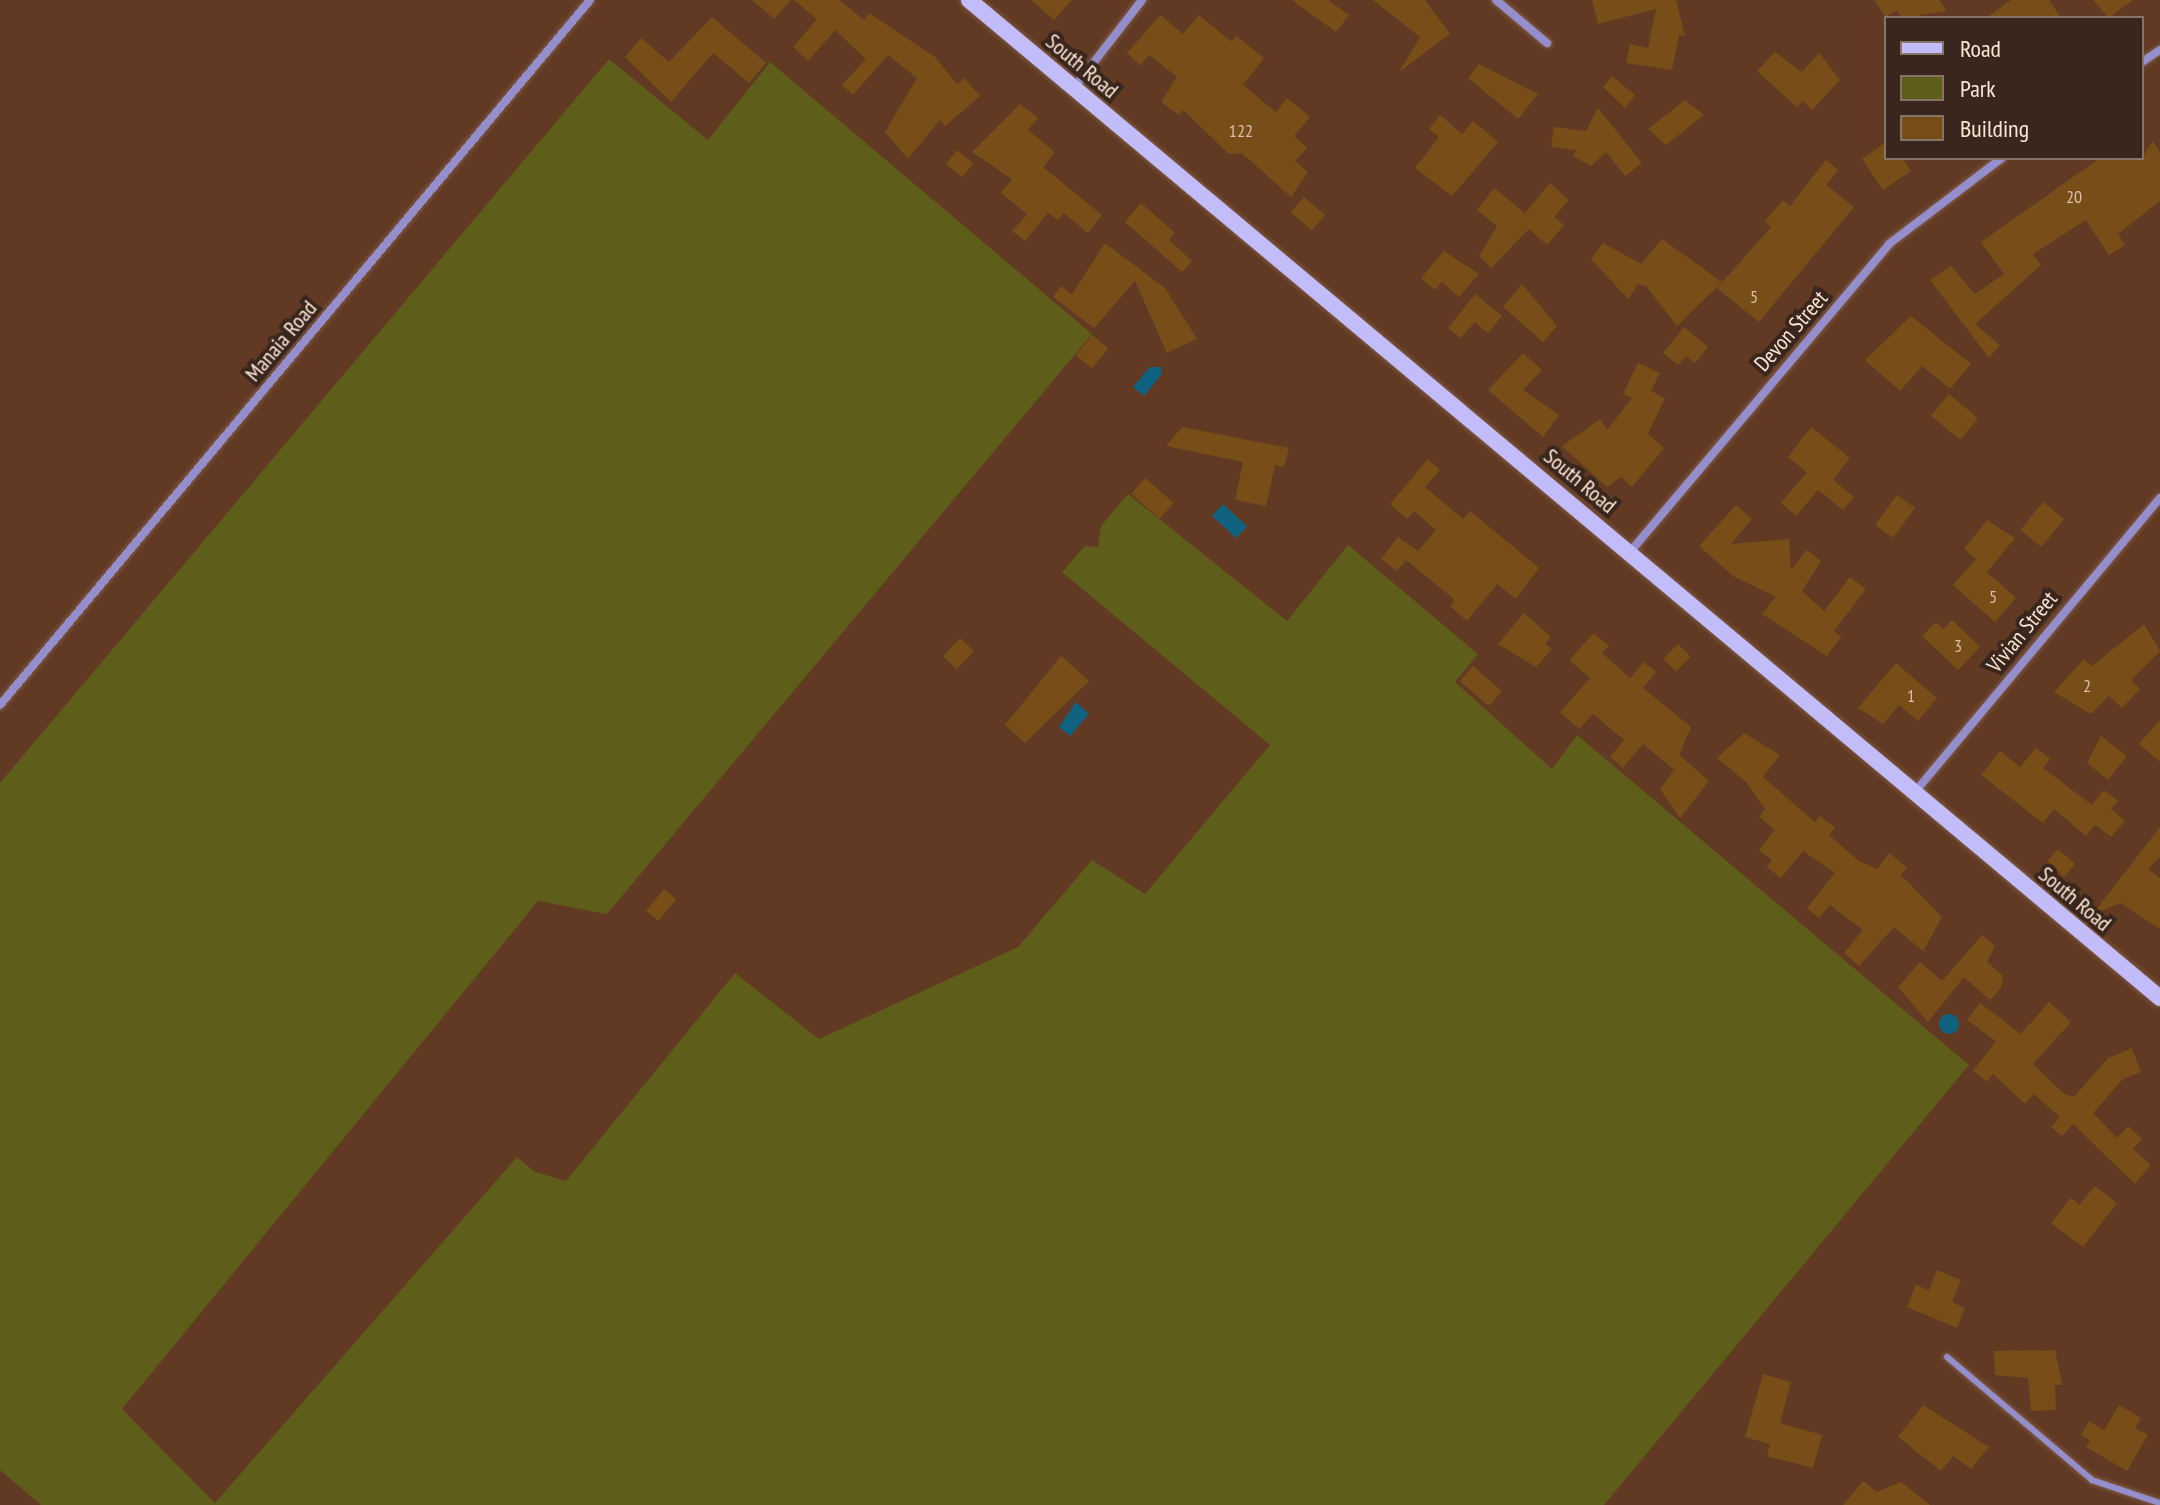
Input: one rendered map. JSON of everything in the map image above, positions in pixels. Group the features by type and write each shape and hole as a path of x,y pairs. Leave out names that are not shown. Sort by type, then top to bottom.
{"street":[{"name":"Manaia Road","path":"0,705 590,0"},
{"name":"South Road","path":"969,0 2160,998"},
{"path":"1074,88 1142,0"},
{"path":"1496,0 1547,43"},
{"name":"Devon Street","path":"1630,552 1889,244 1999,160"},
{"name":"Vivian Street","path":"1915,792 2160,498"}],"lane":[{"path":"1947,1357 2092,1480 2160,1503"}],"green space":[{"path":"609,59 708,140 770,62 1092,334 607,914 538,901 122,1409 215,1503 517,1157 535,1172 566,1181 735,973 819,1039 1018,947 1092,860 1145,894 1270,745 1062,572 1085,546 1098,547 1101,526 1128,494 1287,621 1348,545 1478,654 1455,682 1552,769 1577,735 1969,1065 1604,1505 41,1505 0,1470 0,783"}],"water":[{"path":"1150,367 1162,367 1161,375 1144,396 1133,387"},
{"path":"1223,504 1247,527 1236,538 1212,516"},
{"path":"1076,702 1089,714 1070,736 1059,727"},
{"path":"1945,1014 1953,1014 1959,1024 1953,1034 1945,1034 1939,1028 1939,1020"}],"building":[{"path":"752,0 791,0 774,19"},
{"path":"794,0 839,0 864,20 869,13 935,57 957,84 964,78 980,96 945,126 940,120 908,159 885,132 917,78 888,55 853,95 842,85 866,59 835,30 808,61 793,47 817,19"},
{"path":"1031,0 1072,0 1054,20"},
{"path":"1292,0 1328,0 1349,15 1336,32"},
{"path":"1373,0 1425,0 1450,34 1399,72 1420,37"},
{"path":"1592,0 1676,0 1685,36 1679,35 1672,70 1626,63 1630,44 1648,48 1656,9 1598,24"},
{"path":"1874,0 1939,0 1947,11 1901,16 1897,10 1885,16"},
{"path":"2011,0 2049,0 2060,16 1989,16"},
{"path":"2093,0 2133,0 2112,16 2107,16"},
{"path":"1160,15 1183,34 1199,15 1232,42 1236,36 1264,58 1243,85 1276,112 1287,98 1310,117 1294,136 1307,148 1295,161 1308,172 1291,197 1242,153 1229,154 1183,110 1179,115 1161,102 1177,77 1149,55 1140,65 1127,53"},
{"path":"712,17 766,63 749,83 713,53 671,102 625,57 641,38 669,62"},
{"path":"1775,52 1802,72 1819,53 1840,80 1812,110 1803,101 1797,107 1757,71"},
{"path":"1479,64 1538,94 1518,119 1468,78"},
{"path":"1612,76 1635,95 1625,108 1603,87"},
{"path":"1685,100 1704,115 1666,145 1648,129"},
{"path":"1020,104 1038,118 1028,130 1055,152 1043,167 1102,215 1088,233 1064,213 1058,220 1048,213 1025,241 1012,231 1027,214 1001,193 1012,179 972,152"},
{"path":"1598,108 1642,163 1625,176 1606,152 1591,166 1573,156 1576,150 1551,147 1554,127 1586,131"},
{"path":"1440,115 1462,134 1473,121 1498,142 1452,196 1415,168 1439,137 1429,129"},
{"path":"2153,141 2160,152 2160,201 2118,234 2125,245 2109,255 2086,220 2033,254 2041,265 1975,324 2000,345 1989,358 1930,280 1951,266 1975,294 2004,274 1981,242 2097,160 2144,160"},
{"path":"1884,143 1884,160 1903,160 1911,171 1883,190 1862,159"},
{"path":"957,150 973,163 962,177 946,164"},
{"path":"1826,160 1838,170 1826,185 1854,207 1759,322 1717,288 1771,227 1765,221 1783,200 1790,206"},
{"path":"1550,183 1569,200 1554,217 1564,225 1547,245 1529,229 1491,268 1479,256 1497,226 1477,210 1494,188 1525,213"},
{"path":"1304,197 1325,215 1312,230 1291,212"},
{"path":"1141,203 1175,233 1169,240 1192,261 1182,272 1125,222"},
{"path":"1662,239 1722,282 1677,326 1646,286 1638,284 1628,299 1591,259 1603,243 1641,264"},
{"path":"1105,243 1165,288 1197,339 1167,353 1135,281 1094,328 1053,297 1061,286 1072,294"},
{"path":"1444,251 1479,274 1459,297 1442,282 1435,290 1421,278"},
{"path":"1522,284 1557,326 1543,342 1503,307"},
{"path":"1475,294 1502,316 1488,333 1475,322 1461,338 1448,328"},
{"path":"1911,316 1971,364 1950,389 1922,366 1900,391 1865,360"},
{"path":"1684,327 1708,347 1695,363 1686,356 1678,365 1663,353"},
{"path":"1092,335 1108,348 1092,368 1076,355"},
{"path":"1523,353 1542,370 1523,390 1559,415 1543,437 1488,390"},
{"path":"1638,363 1660,373 1651,391 1665,398 1648,434 1664,448 1632,487 1621,477 1607,487 1562,446 1600,419 1607,430 1632,398 1623,394"},
{"path":"1949,394 1978,418 1960,440 1931,415"},
{"path":"1182,427 1289,448 1284,467 1275,465 1266,506 1235,500 1243,462 1166,446"},
{"path":"1811,427 1850,458 1833,480 1854,497 1843,510 1818,490 1796,516 1781,503 1807,472 1788,457"},
{"path":"1428,459 1440,470 1425,487 1463,519 1470,511 1539,568 1516,599 1497,584 1467,621 1450,606 1455,600 1406,560 1397,571 1381,559 1398,537 1418,551 1436,530 1414,511 1407,519 1390,504"},
{"path":"1145,478 1174,503 1160,519 1131,494"},
{"path":"1897,495 1915,508 1893,538 1875,525"},
{"path":"2043,502 2064,519 2041,547 2020,530"},
{"path":"1736,505 1752,519 1731,544 1789,539 1791,570 1807,550 1821,561 1802,591 1824,611 1850,577 1866,589 1834,631 1841,637 1827,656 1762,614 1776,597 1733,576 1699,546"},
{"path":"1987,520 2015,538 1987,572 2016,598 1995,622 1953,585 1976,559 1964,549"},
{"path":"1524,613 1551,637 1545,644 1552,649 1536,667 1498,644"},
{"path":"1952,620 1980,647 1958,670 1922,636 1936,622 1943,629"},
{"path":"2144,624 2160,651 2131,680 2140,689 2122,708 2109,696 2091,714 2054,692 2084,659 2092,666"},
{"path":"1594,633 1609,646 1602,653 1630,678 1644,662 1656,672 1643,688 1691,727 1679,755 1709,781 1680,818 1660,789 1674,770 1643,744 1623,768 1610,757 1624,740 1593,714 1579,729 1560,712 1590,678 1569,660"},
{"path":"960,638 974,651 957,669 943,656"},
{"path":"1678,644 1691,657 1676,672 1663,659"},
{"path":"1061,656 1089,681 1025,743 1005,725"},
{"path":"1896,663 1937,698 1918,721 1899,705 1883,724 1858,708"},
{"path":"1473,666 1502,691 1489,706 1460,681"},
{"path":"2160,720 2160,762 2139,744"},
{"path":"1744,733 1780,755 1763,777 1815,822 1820,816 1835,828 1829,835 1859,861 1877,869 1889,853 1907,867 1901,875 1942,917 1923,951 1894,927 1859,966 1844,953 1863,930 1830,905 1819,918 1807,908 1835,873 1803,851 1781,878 1767,867 1772,860 1759,850 1775,830 1759,817 1765,809 1746,782 1717,758"},
{"path":"2101,736 2127,756 2108,780 2087,763"},
{"path":"2036,748 2050,759 2043,768 2092,805 2104,790 2118,801 2111,809 2125,821 2111,837 2095,825 2086,836 2054,809 2043,823 1981,775 2000,751 2020,767"},
{"path":"2160,827 2160,857 2148,869 2160,878 2160,929 2120,903 2092,915"},
{"path":"2058,849 2075,864 2064,877 2047,862"},
{"path":"664,889 676,899 658,921 646,910"},
{"path":"1982,935 1995,946 1987,962 2003,976 2001,988 1990,1000 1964,977 1928,1022 1898,987 1920,962 1942,981"},
{"path":"2049,1002 2071,1022 2033,1064 2064,1094 2074,1097 2108,1058 2132,1048 2141,1072 2123,1079 2093,1113 2117,1138 2128,1126 2142,1139 2133,1149 2151,1165 2135,1184 2073,1124 2062,1136 2051,1127 2060,1117 2034,1094 2025,1104 1993,1074 1987,1082 1973,1071 1996,1041 1967,1020 1980,1003 2021,1034"},
{"path":"2095,1186 2117,1203 2083,1247 2051,1223 2071,1198 2079,1205"},
{"path":"1937,1270 1961,1280 1952,1302 1965,1308 1957,1328 1907,1307 1916,1285 1929,1290"},
{"path":"2055,1350 2062,1385 2055,1385 2056,1410 2031,1411 2028,1378 1995,1375 1994,1351"},
{"path":"1763,1374 1791,1382 1780,1423 1822,1435 1813,1468 1767,1456 1770,1444 1745,1437"},
{"path":"1923,1405 1989,1447 1971,1469 1953,1456 1941,1471 1898,1437"},
{"path":"2119,1405 2141,1418 2135,1428 2148,1435 2127,1471 2086,1447 2090,1440 2081,1435 2089,1421 2104,1430"},
{"path":"1863,1481 1877,1492 1901,1482 1930,1505 1843,1505"}]}
